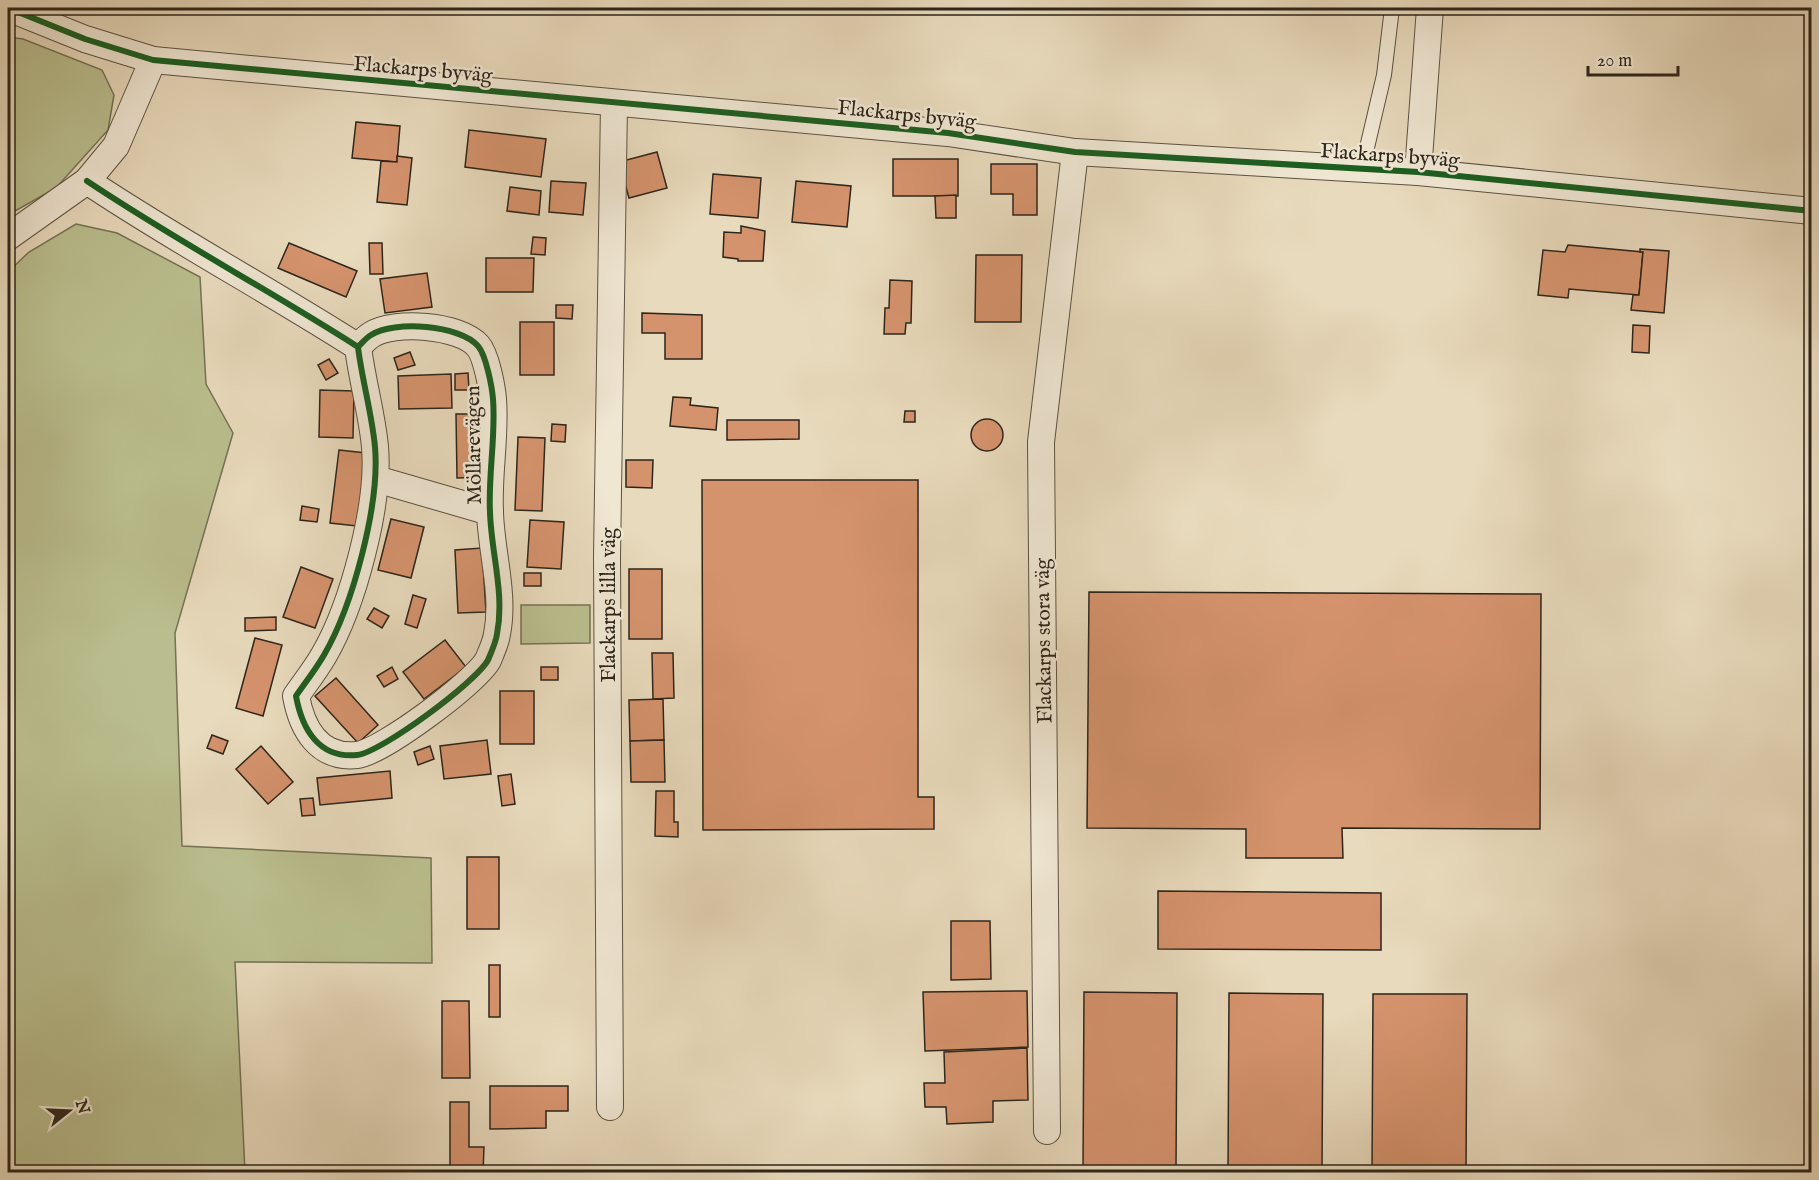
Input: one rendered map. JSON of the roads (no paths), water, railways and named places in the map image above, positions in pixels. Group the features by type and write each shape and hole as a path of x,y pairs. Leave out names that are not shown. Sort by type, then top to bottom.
{"street":[{"name":"Flackarps byväg","path":"8,8 85,39 153,60 948,133 1075,152 1418,172 1812,211"},
{"name":"Flackarps byväg","path":"1418,172 1431,8"},
{"path":"8,237 87,181 116,146 153,60"},
{"name":"Flackarps lilla väg","path":"610,1107 607,557 614,104"},
{"name":"Flackarps stora väg","path":"1047,1131 1041,442 1075,152"},
{"path":"87,181 143,218 268,289 358,347"},
{"name":"Möllarevägen","path":"413,326 451,330 479,347 487,368 493,399 490,512 499,595 497,634 487,662 444,703 396,736 360,755 338,755 319,744 300,721 296,696 325,654 348,600 361,556 376,479 375,445 358,347 372,334 413,326"},
{"name":"Möllarevägen","path":"376,479 490,512"}],"lane":[{"path":"1362,169 1384,75 1392,8"}]}
